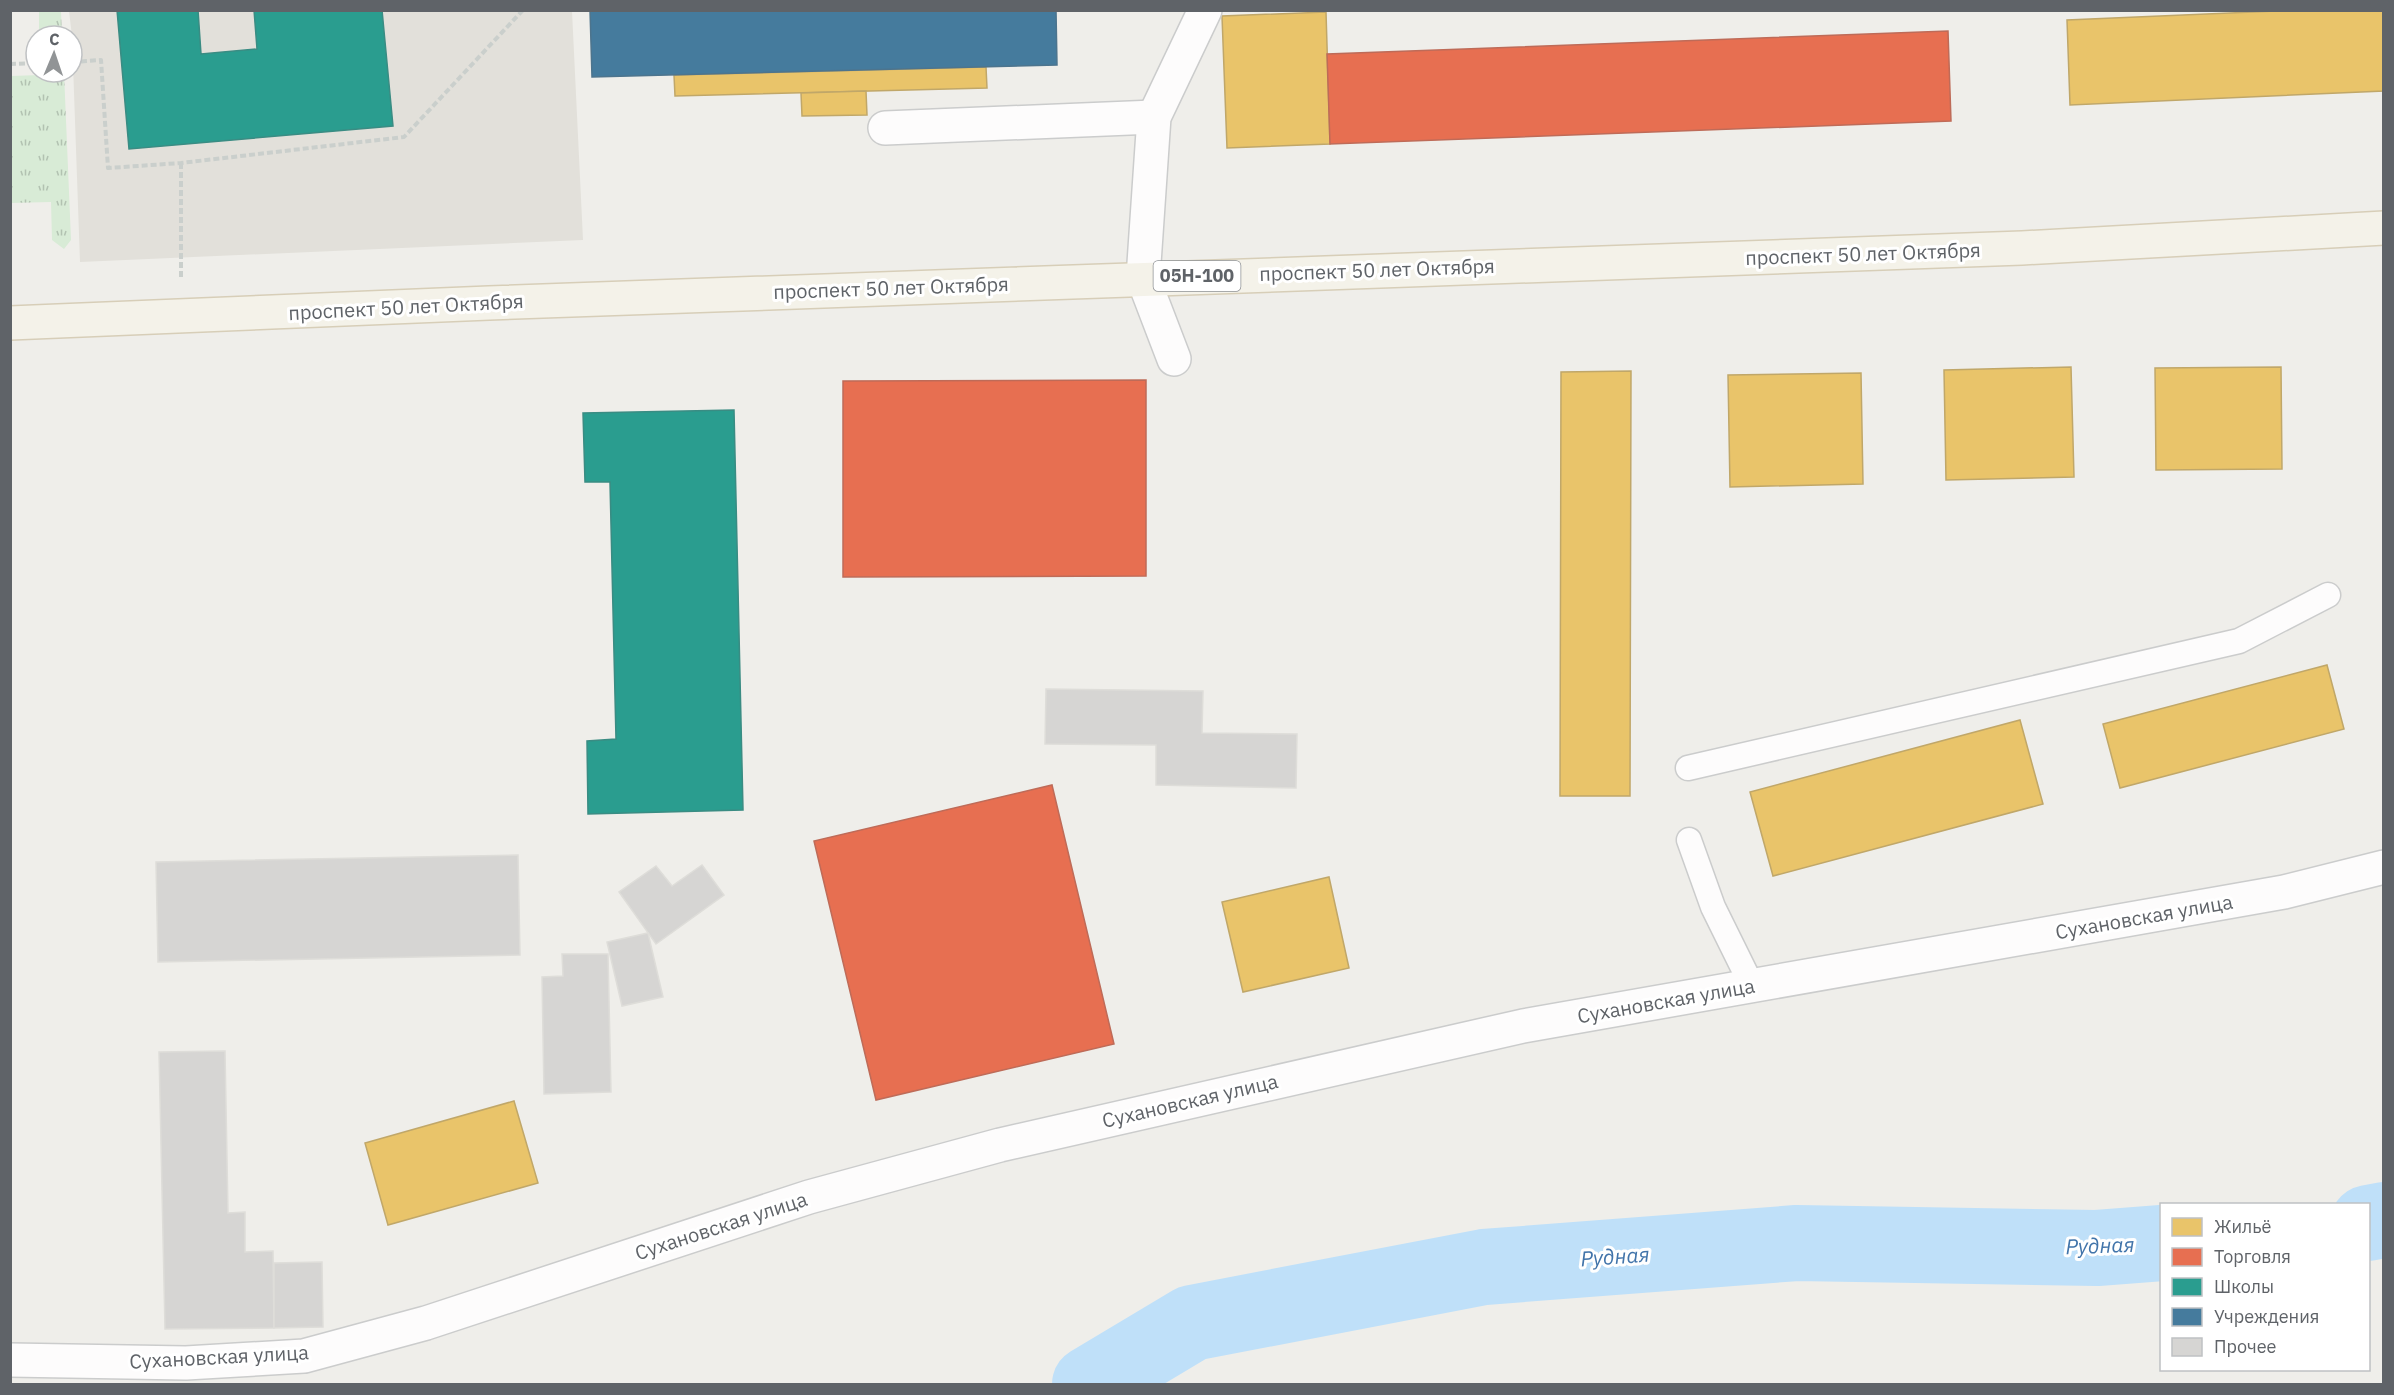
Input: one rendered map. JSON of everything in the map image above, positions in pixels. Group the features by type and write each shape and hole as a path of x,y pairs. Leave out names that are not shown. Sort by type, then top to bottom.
{"main road":[{"name":"проспект 50 лет Октября","path":"10,323 1143,278 2011,248 2384,228"}],"street":[{"path":"1174,359 1143,278 1154,117 1205,10"},
{"path":"885,128 1154,117"},
{"name":"Сухановская улица","path":"10,1360 186,1363 304,1356 426,1323 809,1197 1000,1144 1523,1026 2283,892 2384,867"}],"lane":[{"path":"1688,768 2239,641 2328,595"},
{"path":"1689,840 1713,907 1752,986"}],"path":[{"path":"84,61 100,60 108,168 181,163 404,137 523,10"},
{"path":"180,317 181,163"}],"shaded area":[{"path":"69,11 572,11 583,240 80,262 74,84 84,84 84,24 71,24"}],"green space":[{"path":"39,11 61,11 62,24 39,24"},
{"path":"11,76 24,76 24,84 64,84 71,240 64,249 52,240 51,202 11,203"}],"building: Жильё":[{"path":"2297,10 2384,10 2384,91 2070,105 2067,20"},
{"path":"1326,12 1330,144 1227,148 1222,16"},
{"path":"986,67 987,88 675,96 674,75"},
{"path":"866,91 867,115 802,116 801,93"},
{"path":"2071,367 2074,477 1946,480 1944,370"},
{"path":"2281,367 2282,469 2156,470 2155,368"},
{"path":"1631,371 1630,796 1560,796 1561,372"},
{"path":"1861,373 1863,484 1730,487 1728,375"},
{"path":"2327,665 2344,729 2120,788 2103,724"},
{"path":"2020,720 2043,804 1773,876 1750,792"},
{"path":"1329,877 1349,968 1243,992 1222,902"},
{"path":"514,1101 538,1183 388,1225 365,1143"}],"building: Торговля":[{"path":"1948,31 1951,121 1330,144 1327,54"},
{"path":"1146,380 1146,576 843,577 843,381"},
{"path":"1052,785 1114,1044 876,1100 814,841"}],"building: Школы":[{"path":"117,10 198,10 201,54 257,49 254,10 382,10 393,126 129,149"},
{"path":"734,410 743,810 588,814 587,741 616,739 610,482 585,482 583,413"}],"building: Учреждения":[{"path":"590,10 1056,10 1057,65 592,77"}],"building: Прочее":[{"path":"1046,689 1203,691 1202,733 1297,734 1296,788 1156,785 1156,745 1045,744"},
{"path":"518,855 520,955 158,962 156,862"},
{"path":"702,865 724,895 656,944 619,892 656,866 672,886"},
{"path":"648,933 663,997 622,1006 607,942"},
{"path":"562,954 608,954 611,1092 544,1094 542,977 563,976"},
{"path":"225,1051 228,1213 245,1212 245,1252 273,1251 274,1328 165,1329 159,1052"},
{"path":"322,1262 323,1327 274,1328 274,1263"}],"waterway":[{"name":"Рудная","path":"2370,1223 2384,1220"},
{"name":"Рудная","path":"1090,1384 1192,1323 1484,1267 1797,1243 2097,1248 2160,1243"}]}
